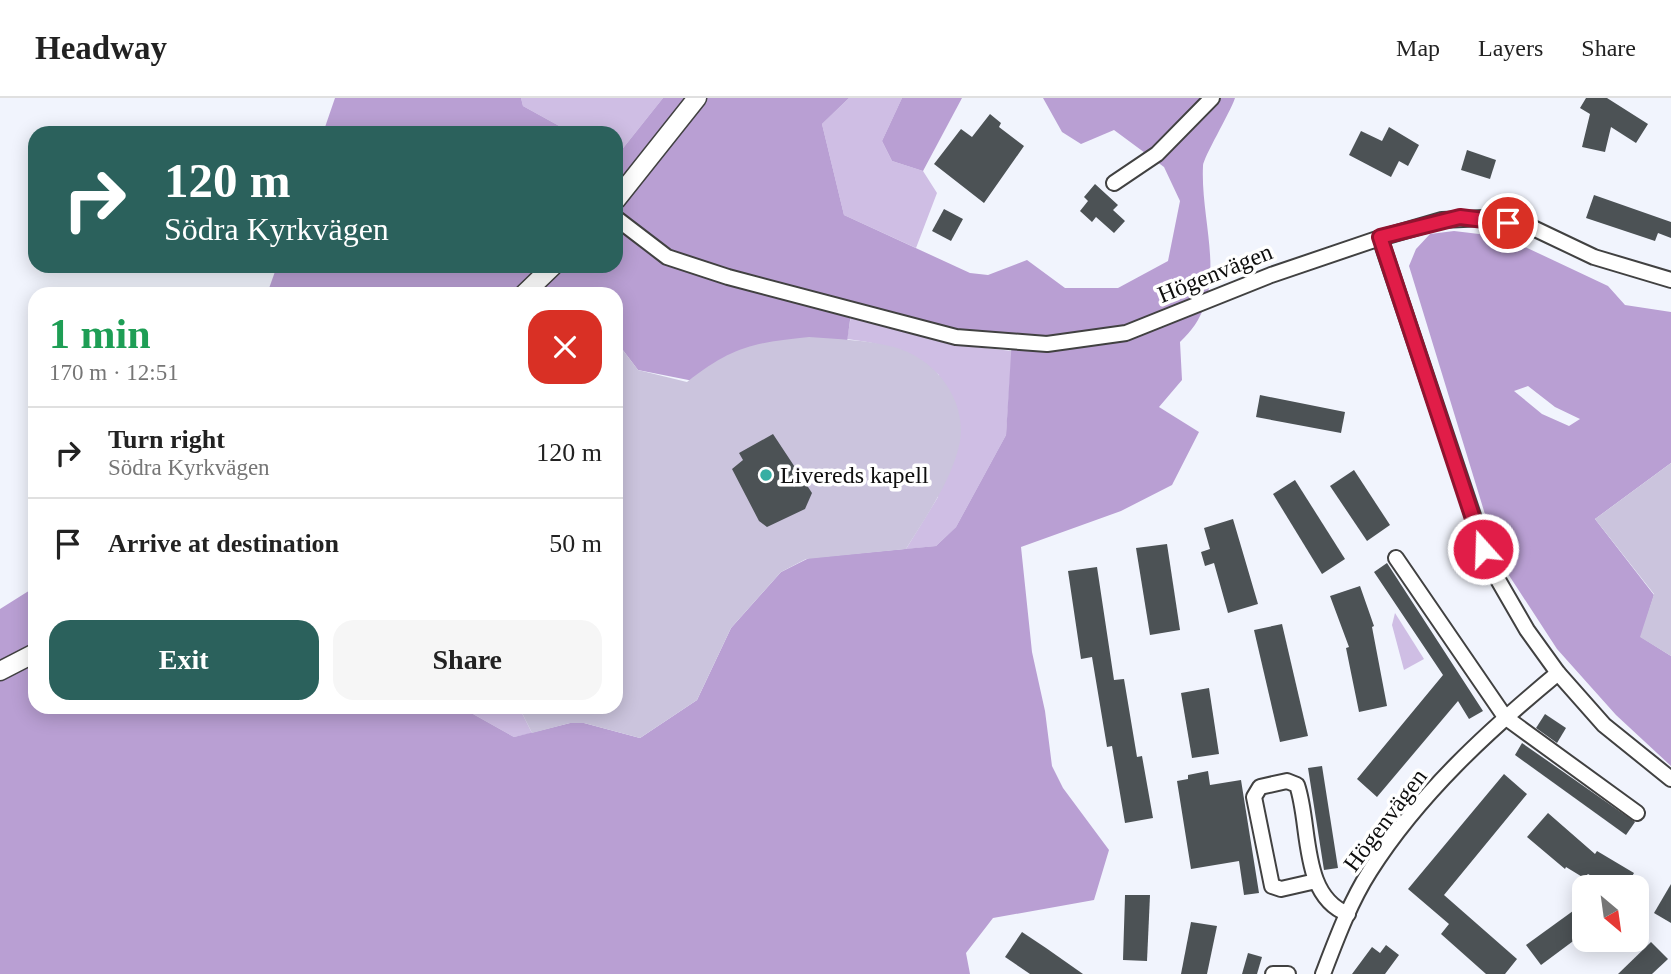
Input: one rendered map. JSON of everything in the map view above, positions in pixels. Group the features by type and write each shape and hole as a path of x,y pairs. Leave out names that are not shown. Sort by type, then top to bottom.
{"street":[{"path":"623,191 697,98"},
{"path":"1114,183 1157,154 1212,98"},
{"name":"Högenvägen","path":"623,223 667,257 741,281 956,337 1048,344 1126,333 1271,275 1380,237 1442,220 1484,218 1532,228 1594,257 1671,280"},
{"path":"1380,237 1490,566 1527,630 1558,673 1604,724 1671,779"},
{"path":"531,287 546,273"},
{"path":"1396,558 1505,717 1637,813"},
{"path":"0,671 28,657"},
{"name":"Högenvägen","path":"1323,974 1369,872 1423,801 1505,717 1558,673"},
{"name":"Högenvägen","path":"1316,881 1281,889 1272,886 1254,797 1260,787 1287,781 1297,785 1316,881 1324,899 1348,914"},
{"path":"1273,974 1288,974"}],"shaded area":[{"path":"335,98 521,98 523,106 559,126 325,126"},
{"path":"521,98 663,98 623,148 623,126 559,126 523,106"},
{"path":"663,98 849,98 822,124 844,215 970,273 988,275 1027,260 1065,288 1118,288 1168,261 1180,201 1164,167 1114,130 1081,144 1062,132 1043,98 1235,98 1203,166 1210,259 1206,303 1196,323 1180,342 1182,380 1159,407 1199,432 1172,485 1121,511 1021,547 1032,652 1045,711 1052,766 1063,788 1109,850 1094,900 993,918 966,953 970,974 0,974 0,609 28,591 28,714 473,714 514,737 570,723 584,723 640,738 697,700 731,628 781,572 809,558 936,546 956,527 1006,435 1012,338 974,335 852,306 843,371 900,422 638,370 623,350 623,287 270,287 274,273 623,273 623,148"},
{"path":"849,98 902,98 882,141 892,161 923,171 937,193 916,248 844,215 822,124"},
{"path":"902,98 962,98 923,171 892,161 882,141"},
{"path":"1454,231 1504,237 1608,286 1625,305 1671,312 1671,463 1595,519 1654,595 1641,637 1671,656 1671,766 1616,715 1557,649 1499,560 1409,266 1416,249 1430,234","holes":["1528,386 1555,407 1580,419 1569,426 1542,414 1514,391"]},
{"path":"851,316 949,344 1012,351 1006,435 956,527 936,546 906,549 938,497 939,375 896,350 847,339"},
{"path":"809,337 894,347 924,362 947,386 960,417 958,450 935,501 906,549 806,559 781,572 731,628 697,700 640,738 584,723 570,723 532,733 522,714 623,714 623,350 638,370 687,382 731,354 758,344"},
{"path":"1671,463 1671,656 1640,637 1654,594 1595,519"},
{"path":"1395,613 1424,659 1404,670 1392,625"},
{"path":"473,714 522,714 532,733 514,737"}],"building":[{"path":"1586,98 1607,98 1648,124 1636,143 1611,127 1605,152 1582,147 1590,114 1580,108"},
{"path":"990,114 1001,123 999,127 1024,146 984,203 934,164 961,129 972,137"},
{"path":"1389,127 1419,145 1408,166 1399,161 1391,177 1349,155 1361,131 1382,141"},
{"path":"1467,150 1496,160 1490,179 1461,170"},
{"path":"1095,184 1118,205 1113,210 1125,221 1114,233 1096,217 1092,222 1080,211 1088,201 1084,197"},
{"path":"1594,195 1671,222 1671,238 1658,233 1655,241 1586,218"},
{"path":"944,209 963,219 951,241 932,231"},
{"path":"1260,395 1345,412 1341,433 1256,417"},
{"name":"Livereds kapell","path":"773,434 812,493 805,509 767,527 759,521 732,469 743,460 739,453"},
{"path":"1354,470 1390,525 1367,541 1330,486"},
{"path":"1295,480 1345,559 1322,574 1273,494"},
{"path":"1233,519 1258,604 1228,613 1214,563 1205,566 1201,552 1210,549 1204,528"},
{"path":"1167,544 1180,630 1150,635 1136,548"},
{"path":"1387,563 1483,711 1469,719 1458,701 1377,797 1357,779 1443,675 1374,572"},
{"path":"1097,567 1114,680 1124,679 1137,757 1142,756 1153,818 1125,823 1112,746 1107,747 1092,657 1081,659 1068,571"},
{"path":"1360,586 1374,626 1372,627 1387,706 1359,712 1346,648 1349,647 1330,596"},
{"path":"1282,624 1308,736 1280,742 1254,630"},
{"path":"1209,688 1219,754 1192,758 1181,693"},
{"path":"1545,714 1566,728 1557,743 1536,728"},
{"path":"1522,743 1635,822 1626,835 1515,755"},
{"path":"1322,766 1338,868 1324,870 1308,768"},
{"path":"1208,771 1210,785 1241,780 1259,893 1244,895 1239,861 1191,869 1177,781 1188,779 1188,775"},
{"path":"1504,774 1527,794 1444,895 1517,959 1505,974 1486,974 1441,934 1449,924 1408,889"},
{"path":"1548,813 1595,854 1597,851 1634,873 1579,875 1566,867 1565,869 1527,837"},
{"path":"1671,884 1671,923 1654,913"},
{"path":"1125,895 1150,895 1147,961 1123,960"},
{"path":"1572,912 1572,942 1541,965 1526,945"},
{"path":"1191,922 1217,926 1207,974 1181,974"},
{"path":"1022,932 1083,974 1030,974 1005,957"},
{"path":"1651,942 1668,959 1652,974 1618,974 1641,952 1649,952"},
{"path":"1386,945 1399,955 1385,974 1352,974 1372,947 1380,953"},
{"path":"1248,953 1262,957 1257,974 1242,974"}],"place":[{"name":"Livereds kapell","path":"766,475"}],"route":[{"path":"1483,549 1380,237 1418,225 1460,217 1508,223"}]}
